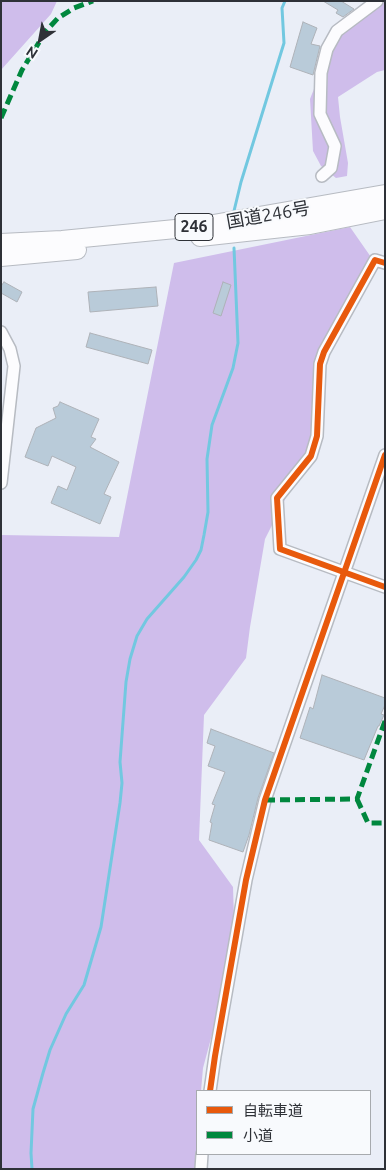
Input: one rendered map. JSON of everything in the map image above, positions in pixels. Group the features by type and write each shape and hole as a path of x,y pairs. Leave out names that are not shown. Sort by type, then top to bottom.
{"highway":[{"name":"国道246号","path":"1,243 62,240 196,227 385,194"},
{"name":"国道246号","path":"1,257 310,225 385,210"}],"street":[{"path":"322,176 331,168 335,146 320,114 321,73 327,49 337,31 377,1"},
{"path":"385,263 375,260 324,352 320,364 316,436 311,456 277,498 280,549 385,587"},
{"path":"1,332 10,349 14,366 1,483"},
{"path":"210,1090 246,880 265,800 385,455"},
{"path":"201,1169 202,1155"}],"shaded area":[{"path":"1,1 57,1 51,14 1,70"},
{"path":"377,1 385,1 385,70 377,72 338,97 348,163 347,176 336,178 321,166 313,151 310,99 337,31"},
{"path":"350,227 373,260 323,355 311,448 265,539 246,658 204,715 199,840 233,887 235,949 203,1068 201,1090 196,1090 195,1169 1,1169 1,535 119,537 174,263"}],"building":[{"path":"323,1 341,1 354,9 343,17 336,13 338,10"},
{"path":"303,22 317,28 311,44 320,46 313,75 290,67"},
{"path":"4,282 22,292 17,302 1,293 1,286"},
{"path":"223,282 231,285 221,316 213,313"},
{"path":"156,287 158,306 90,312 88,292"},
{"path":"90,333 152,350 148,364 86,347"},
{"path":"60,402 99,419 91,437 96,439 90,447 119,462 104,494 111,497 100,524 51,503 58,486 67,490 76,467 52,456 48,466 25,457 36,428 56,418 53,408 58,406"},
{"path":"322,675 385,698 385,705 381,714 384,715 364,760 300,738 310,707 313,709"},
{"path":"211,729 274,753 258,798 243,852 209,840 212,823 210,822 215,805 212,804 225,772 208,766 215,746 207,743"}],"waterway":[{"path":"234,211 241,182 284,43 282,8 285,1"},
{"path":"32,1169 33,1109 43,1073 50,1050 66,1014 84,985 101,927 120,803 122,783 120,762 126,682 130,659 137,636 147,619 184,577 201,550 208,512 207,459 212,425 233,368 238,343 234,248"}],"marked path":[{"path":"1,118 22,70 46,31 58,18 74,8 93,1"},
{"path":"265,800 357,799 385,721"},
{"path":"357,799 368,823 385,823"}],"cycle path":[{"path":"385,263 375,260 324,352 320,364 317,436 311,456 277,498 280,549 385,587"},
{"path":"210,1090 246,880 265,800 385,455"}]}
